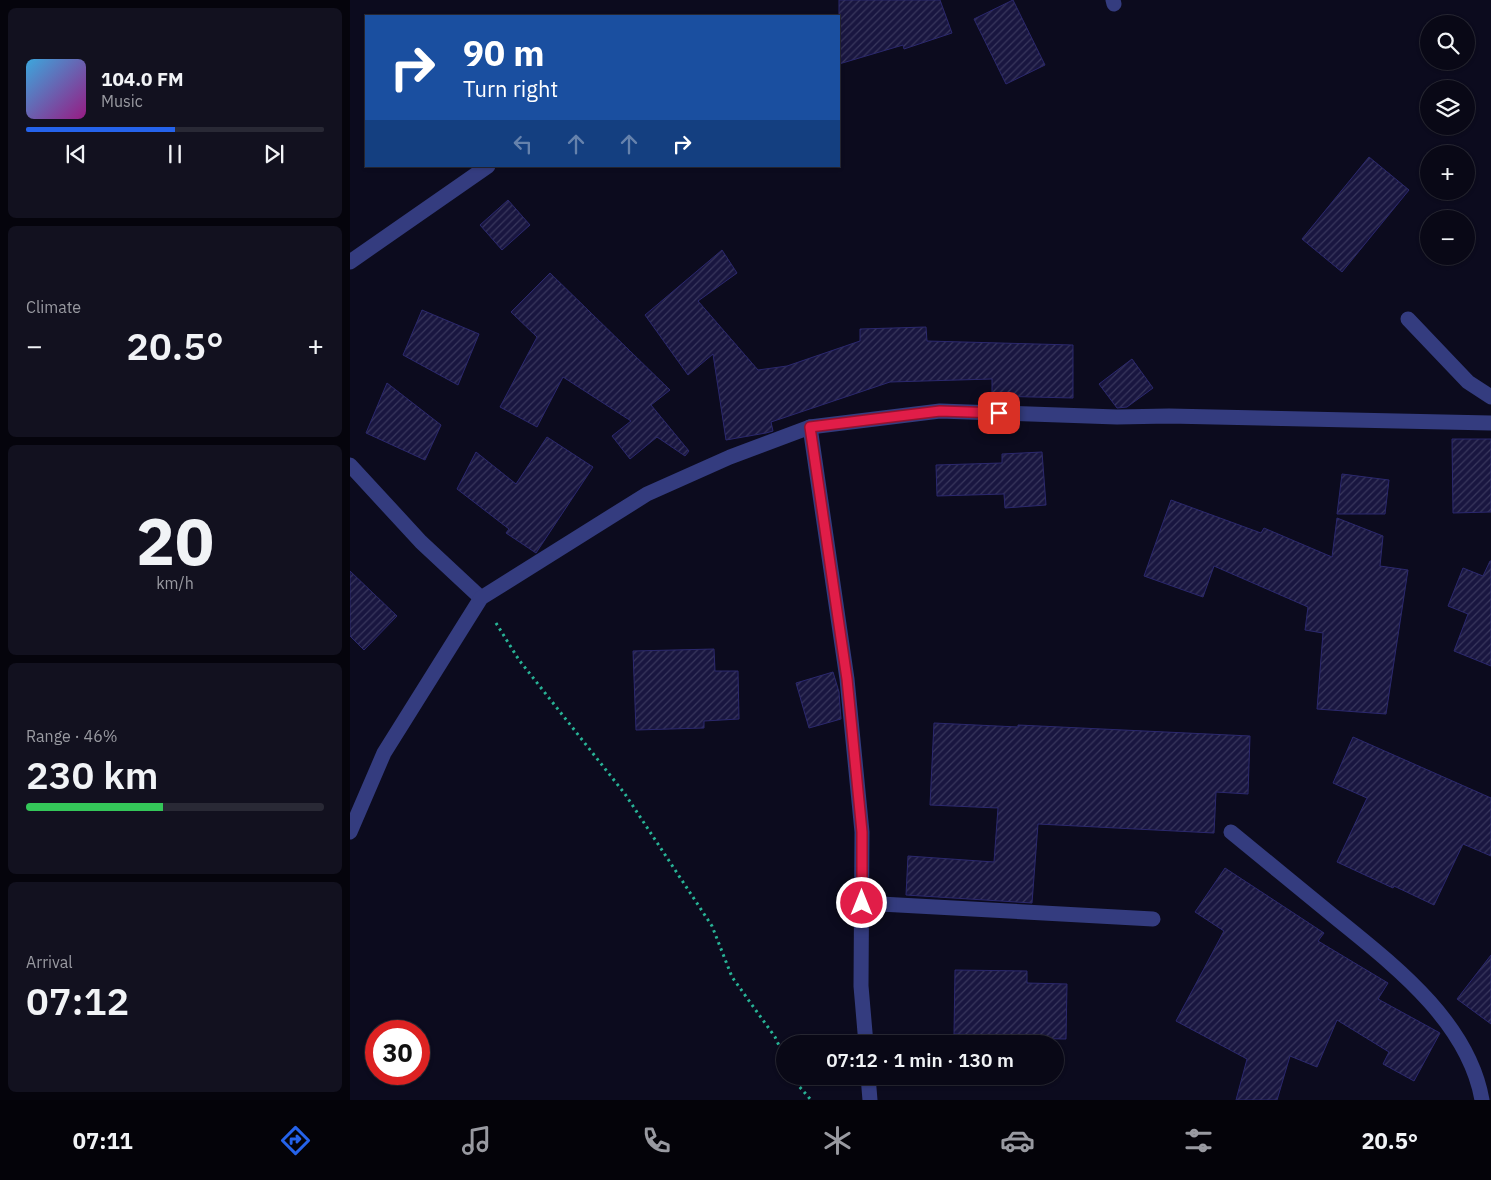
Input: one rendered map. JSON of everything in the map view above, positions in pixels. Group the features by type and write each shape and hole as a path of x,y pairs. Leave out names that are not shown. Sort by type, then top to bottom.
{"street":[{"path":"350,262 487,167"},
{"path":"1408,319 1468,382 1491,397"},
{"path":"350,832 384,753 481,598 648,494 730,457 810,427 940,411 1116,417 1169,416 1491,423"},
{"path":"810,427 847,679 862,832 861,986 865,1035"},
{"path":"350,465 421,542 481,598"},
{"path":"1231,832 1400,970 1441,1016 1464,1048 1482,1100"},
{"path":"862,903 1153,919"},
{"path":"869,1085 870,1100"}],"path":[{"path":"481,598 519,660 631,802 712,926 732,977 776,1039"},
{"path":"798,1085 811,1100"}],"building":[{"path":"839,0 940,0 952,33 904,49 903,45 840,64"},
{"path":"1013,0 1045,65 1006,84 974,19"},
{"path":"1369,157 1409,190 1342,272 1302,239"},
{"path":"508,200 530,225 502,250 480,225"},
{"path":"722,250 737,273 698,301 758,370 787,366 860,341 860,329 926,327 927,341 1073,345 1073,398 992,396 992,379 890,382 771,422 773,431 726,440 713,354 688,375 645,315"},
{"path":"550,273 670,390 651,405 689,451 685,456 657,437 630,459 612,436 631,421 563,377 537,427 500,407 537,337 511,312"},
{"path":"422,310 479,334 458,385 403,355"},
{"path":"1132,359 1153,388 1127,407 1117,408 1099,384"},
{"path":"387,383 441,425 425,460 366,433"},
{"path":"547,437 593,467 536,553 506,533 509,529 457,489 476,452 516,484"},
{"path":"1452,439 1491,439 1491,512 1453,513"},
{"path":"1042,452 1046,505 1005,508 1004,494 937,496 936,465 1002,463 1002,454"},
{"path":"1342,474 1389,480 1385,514 1337,514"},
{"path":"1171,500 1261,533 1264,528 1332,557 1337,518 1383,536 1380,566 1408,570 1386,714 1317,709 1323,633 1305,630 1308,607 1214,566 1203,597 1144,576"},
{"path":"1490,561 1491,666 1454,651 1468,614 1448,606 1463,568 1483,576"},
{"path":"350,571 397,616 364,650 350,636"},
{"path":"714,649 715,671 738,671 739,719 704,721 704,728 636,730 633,651"},
{"path":"833,672 839,692 841,719 809,728 796,683"},
{"path":"934,723 1250,736 1248,794 1216,792 1214,833 1038,824 1032,903 906,895 908,856 994,862 998,808 930,805"},
{"path":"1353,737 1491,798 1491,856 1463,844 1434,905 1337,862 1367,798 1333,783"},
{"path":"1225,868 1324,933 1318,941 1388,983 1378,999 1440,1033 1414,1081 1383,1064 1389,1052 1337,1020 1317,1067 1290,1056 1277,1100 1236,1100 1247,1059 1176,1021 1224,931 1195,912"},
{"path":"1491,955 1491,1024 1457,999"},
{"path":"955,970 1027,971 1027,983 1067,984 1066,1039 1064,1039 1064,1035 954,1034"}],"route":[{"path":"862,903 862,832 847,679 810,427 940,411 999,413"}]}
